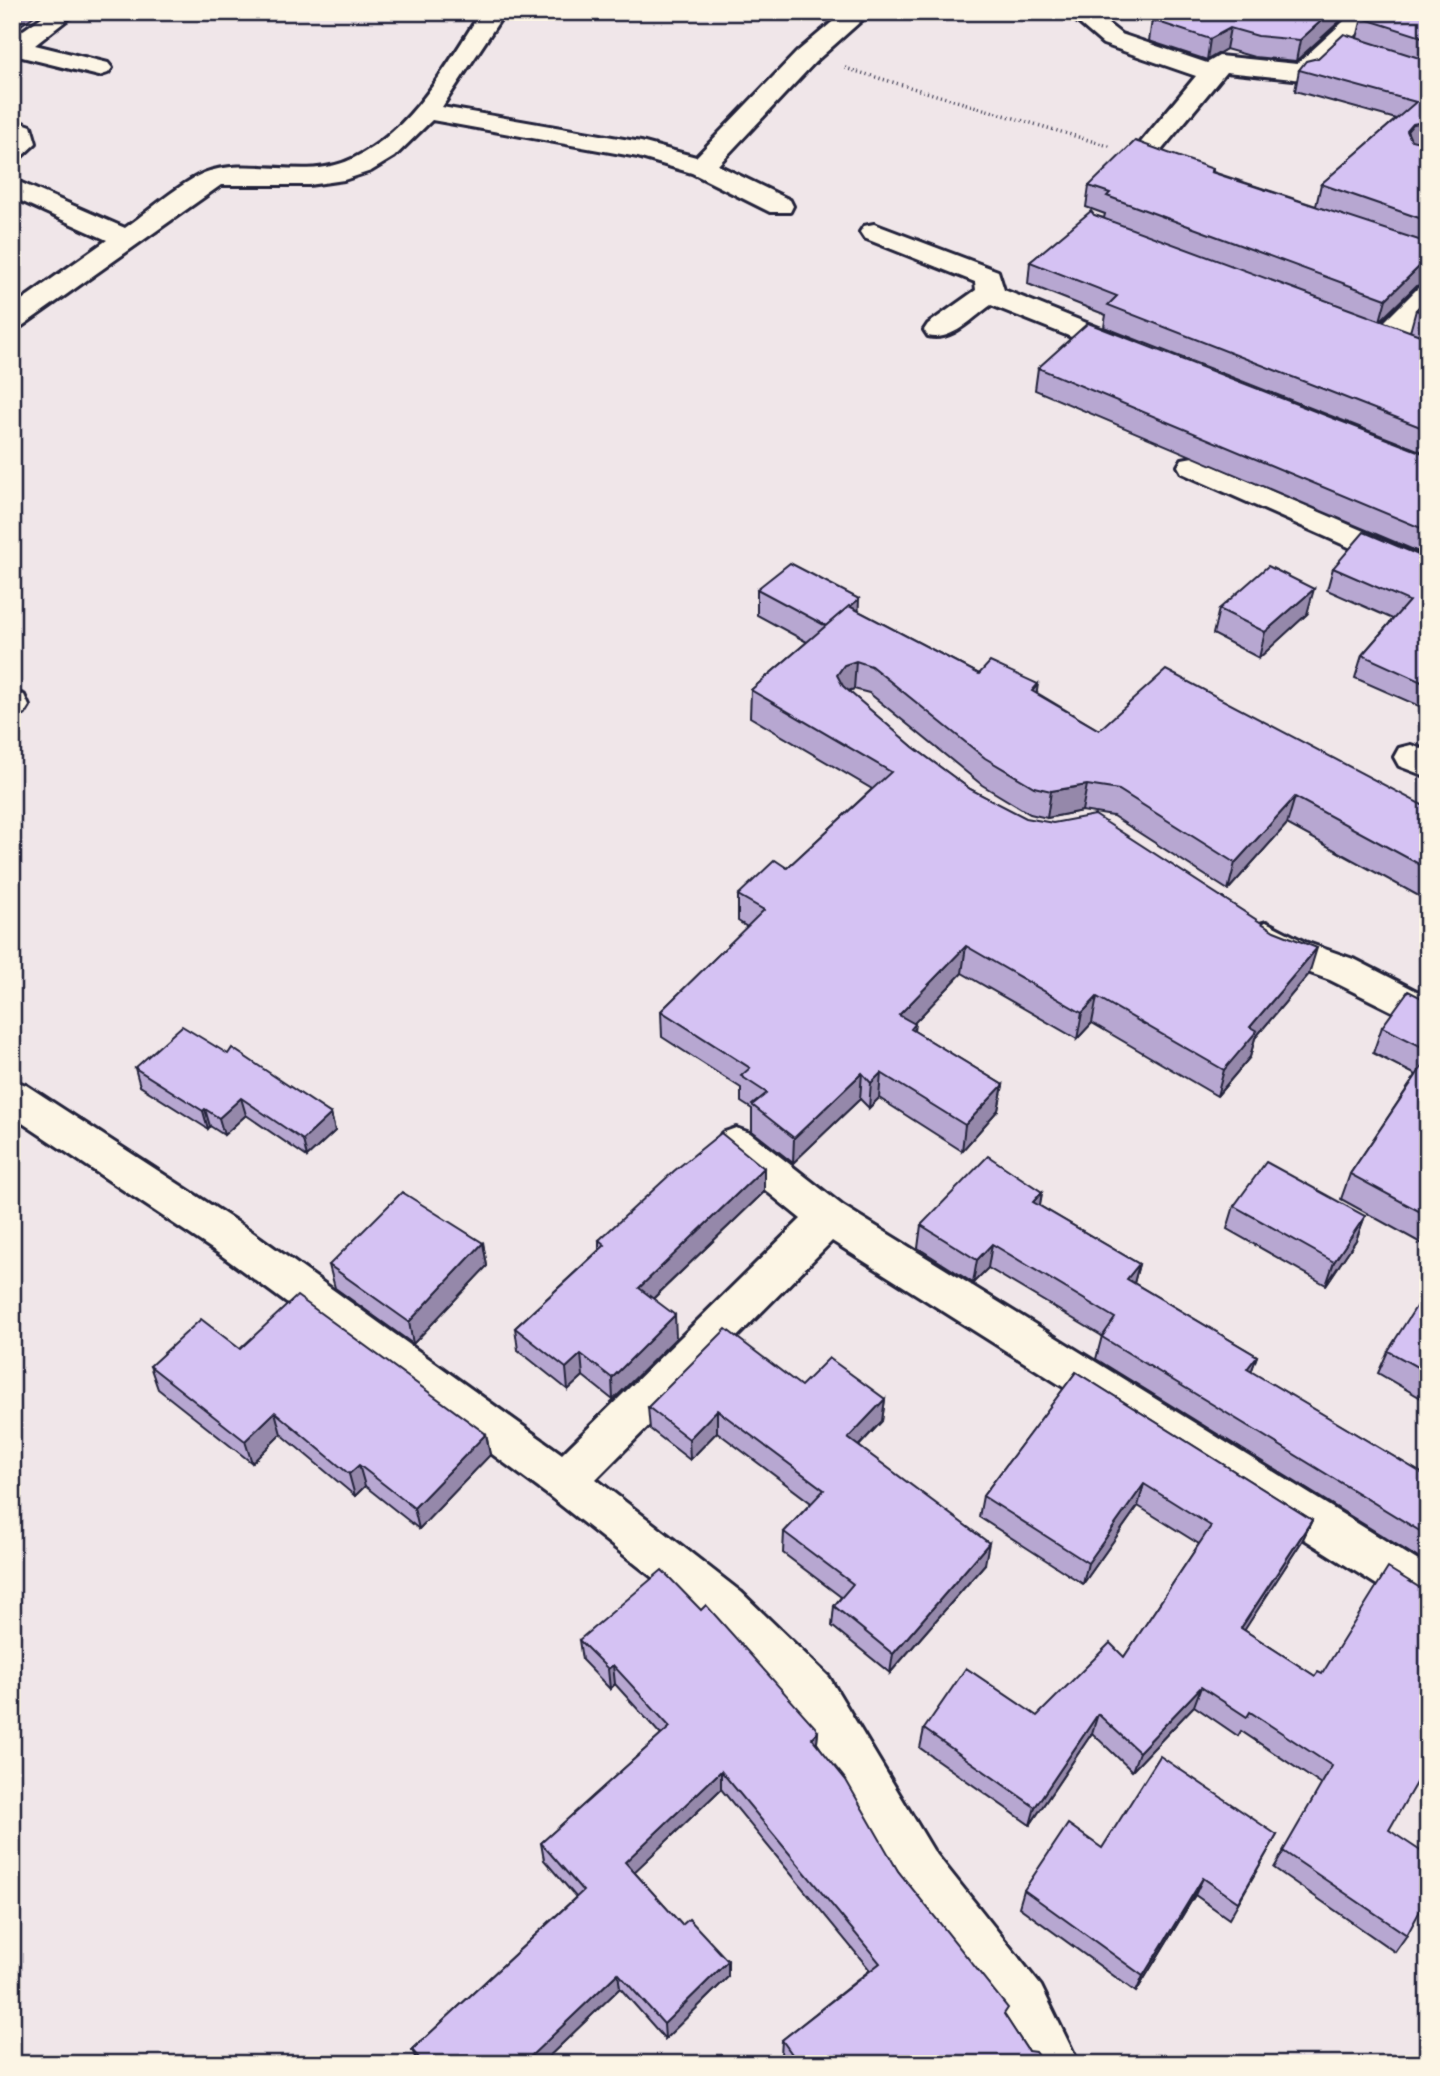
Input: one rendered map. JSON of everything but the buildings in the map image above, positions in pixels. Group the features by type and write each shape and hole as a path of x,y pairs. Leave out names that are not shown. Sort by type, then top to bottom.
{"street":[{"path":"14,49 65,12"},
{"path":"12,320 212,179 227,176 331,175 349,171 401,140 448,80 493,12"},
{"path":"701,167 806,57 859,12"},
{"path":"1078,12 1112,39 1209,72"},
{"path":"1209,181 1147,157 1146,152 1209,72 1225,63 1303,72 1368,12"},
{"path":"1337,43 1361,51"},
{"path":"14,49 99,68"},
{"path":"424,111 641,150 701,167 780,206"},
{"path":"12,127 22,132 23,143 12,151"},
{"path":"12,187 127,239"},
{"path":"874,232 988,277 991,287 988,294 938,330"},
{"path":"1417,348 1373,332 1428,293"},
{"path":"988,294 1156,360"},
{"path":"1193,466 1428,572"},
{"path":"1236,916 1292,952 1343,970 1428,1014"},
{"path":"12,1096 236,1243 564,1481 725,1607 812,1693 915,1868 1023,2004 1053,2064"},
{"path":"736,1144 829,1218 1428,1592"},
{"path":"564,1481 829,1218"}],"path":[{"path":"806,57 1147,157"}]}
